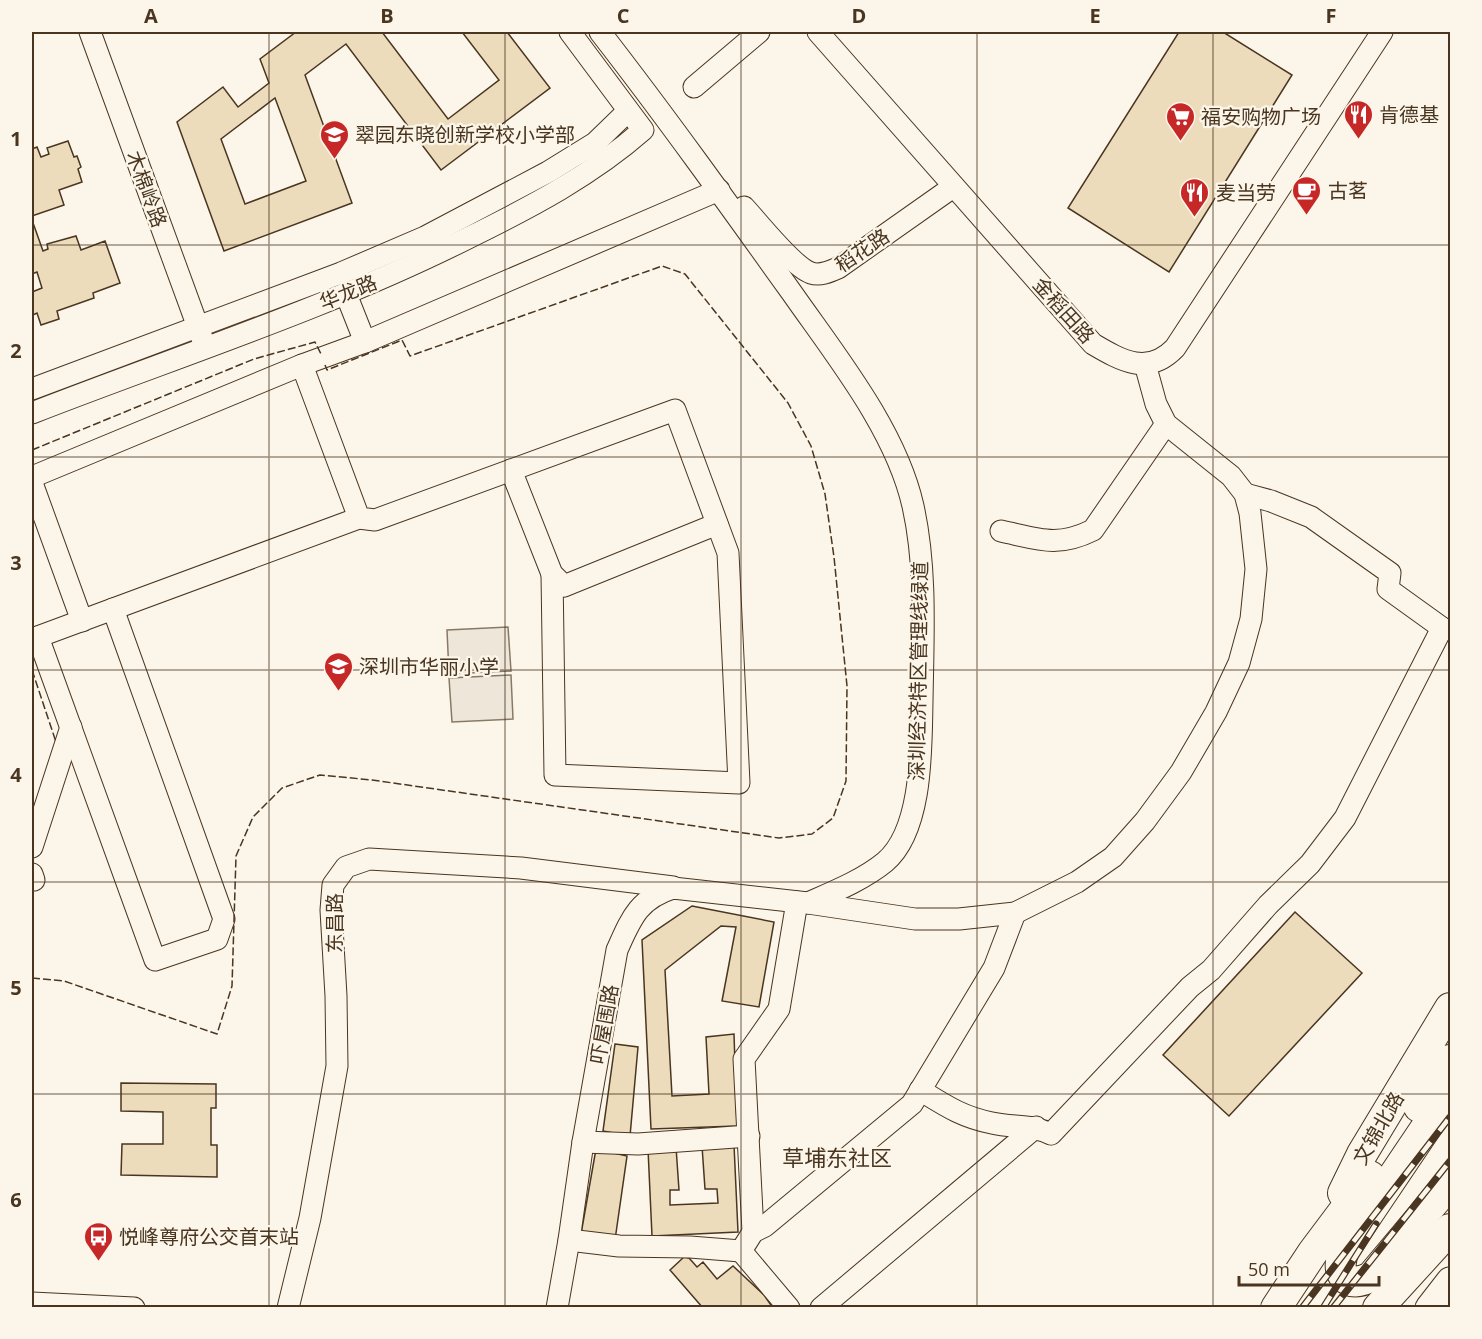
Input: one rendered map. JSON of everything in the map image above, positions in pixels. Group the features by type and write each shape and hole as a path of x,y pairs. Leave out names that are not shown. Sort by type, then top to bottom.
{"highway":[{"name":"文锦北路","path":"1313,1252 1362,1154 1450,1008"},
{"name":"文锦北路","path":"1313,1252 1401,1135 1450,1060"},
{"path":"1450,1092 1345,1248 1339,1264 1341,1273 1347,1279 1356,1282 1365,1281 1372,1276 1450,1183"},
{"path":"1386,1298 1450,1215"},
{"path":"1386,1298 1450,1229"},
{"path":"1276,1308 1313,1252"}],"main road":[{"path":"1429,1308 1450,1281"}],"street":[{"name":"木棉岭路","path":"90,32 205,347"},
{"path":"570,32 628,111"},
{"name":"深圳经济特区管理线绿道","path":"600,32 682,138 864,397 898,460 913,505 921,556 923,637 921,748 914,811 898,845 886,861 842,888 802,903"},
{"path":"694,87 759,32"},
{"name":"金稻田路","path":"818,32 1093,344 1123,360 1145,364"},
{"path":"673,888 915,919 959,919 1015,913 1077,882 1113,857 1145,821 1181,772 1216,712 1239,663 1251,619 1256,568 1250,513 1245,494 1231,476 1166,424 1155,404 1145,364 1168,355 1175,348 1382,32"},
{"name":"华龙路","path":"32,389 341,273 425,237 567,160 594,143 628,111 643,130 604,161 504,220 434,256 346,294 32,413"},
{"name":"稻花路","path":"719,190 739,202 793,260 810,273 826,274 838,268 953,187"},
{"path":"32,477 302,365 365,342 719,190"},
{"path":"346,294 365,342"},
{"path":"302,365 359,518"},
{"path":"113,609 224,919 217,939 155,960 35,638 82,621 113,609 359,518 375,520 511,470 675,410 728,553 740,783 555,775 552,574 511,470"},
{"path":"1001,531 1050,542 1076,538 1093,530 1166,424"},
{"path":"32,483 82,621"},
{"path":"920,1090 956,1113 993,1123 1036,1127 1052,1134 1190,987 1211,970 1268,905 1310,864 1345,818 1444,629 1388,589 1390,573 1311,517 1245,494"},
{"path":"552,574 564,586 717,524"},
{"path":"32,847 70,727"},
{"name":"东昌路","path":"288,1308 310,1218 337,1066 333,885 346,867 369,859 510,867 673,888"},
{"name":"吓屋围路","path":"557,1308 617,950 630,921 643,902 657,893 673,888"},
{"path":"753,1232 744,1059 779,1009 802,903"},
{"path":"741,1251 753,1232 765,1226 912,1104 994,968 1015,913"},
{"path":"821,1308 1036,1127"},
{"path":"583,1142 638,1144 748,1136"},
{"path":"569,1240 619,1246 690,1247 741,1251 789,1308"},
{"path":"32,1303 134,1308"}],"shaded area":[{"path":"508,627 511,671 449,674 447,630"},
{"path":"511,675 513,719 452,722 449,678"}],"building":[{"path":"296,32 382,32 448,119 499,80 462,32 507,32 550,88 441,170 346,44 305,75 352,203 224,251 177,122 223,87 238,107 269,83 260,59","holes":["275,98 306,181 245,204 221,139"]},
{"name":"福安购物广场","path":"1179,32 1223,32 1292,75 1169,272 1068,208"},
{"path":"68,141 81,167 78,169 82,182 59,190 64,205 32,216 32,149 37,147 41,157 49,154 47,148"},
{"path":"32,220 43,251 48,249 47,244 76,236 81,250 105,241 120,283 93,293 94,298 57,311 59,319 41,325 37,313 33,315 32,311 32,292 42,288 37,272 32,274"},
{"path":"692,906 774,922 759,1007 722,1001 736,927 721,926 665,970 672,1096 709,1094 706,1037 734,1034 737,1126 651,1129 642,940"},
{"path":"1295,912 1362,973 1229,1116 1163,1055"},
{"path":"615,1044 638,1047 630,1136 603,1131"},
{"path":"121,1083 216,1084 216,1108 211,1108 211,1145 217,1145 217,1177 121,1175 122,1144 163,1144 163,1112 121,1111"},
{"path":"734,1145 738,1232 652,1236 648,1149 676,1147 679,1190 670,1190 670,1205 718,1203 717,1189 705,1189 702,1146"},
{"path":"596,1149 627,1156 615,1240 581,1234"},
{"path":"684,1257 689,1258 697,1267 703,1262 717,1279 733,1266 764,1295 773,1308 703,1308 670,1270"}],"railway":[{"path":"1302,1308 1450,1117"},
{"path":"1333,1308 1450,1161"},
{"path":"1323,1308 1376,1224"}],"fence":[{"path":"32,978 64,981 217,1034 232,986 236,856 253,817 282,788 320,775 372,780 779,838 812,834 833,818 846,781 847,686 825,494 811,446 788,403 685,274 662,266 410,356 402,340 327,370 325,365"},
{"path":"32,450 254,359 315,342 321,354"},
{"path":"32,670 56,742"}],"place":[{"name":"肯德基","path":"1358,140"},
{"name":"福安购物广场","path":"1180,142"},
{"name":"翠园东晓创新学校小学部","path":"334,160"},
{"name":"古茗","path":"1307,216"},
{"name":"麦当劳","path":"1195,218"},
{"name":"深圳市华丽小学","path":"338,692"},
{"name":"悦峰尊府公交首末站","path":"98,1262"}],"district":[{"name":"草埔东社区","path":"837,1157"}]}
